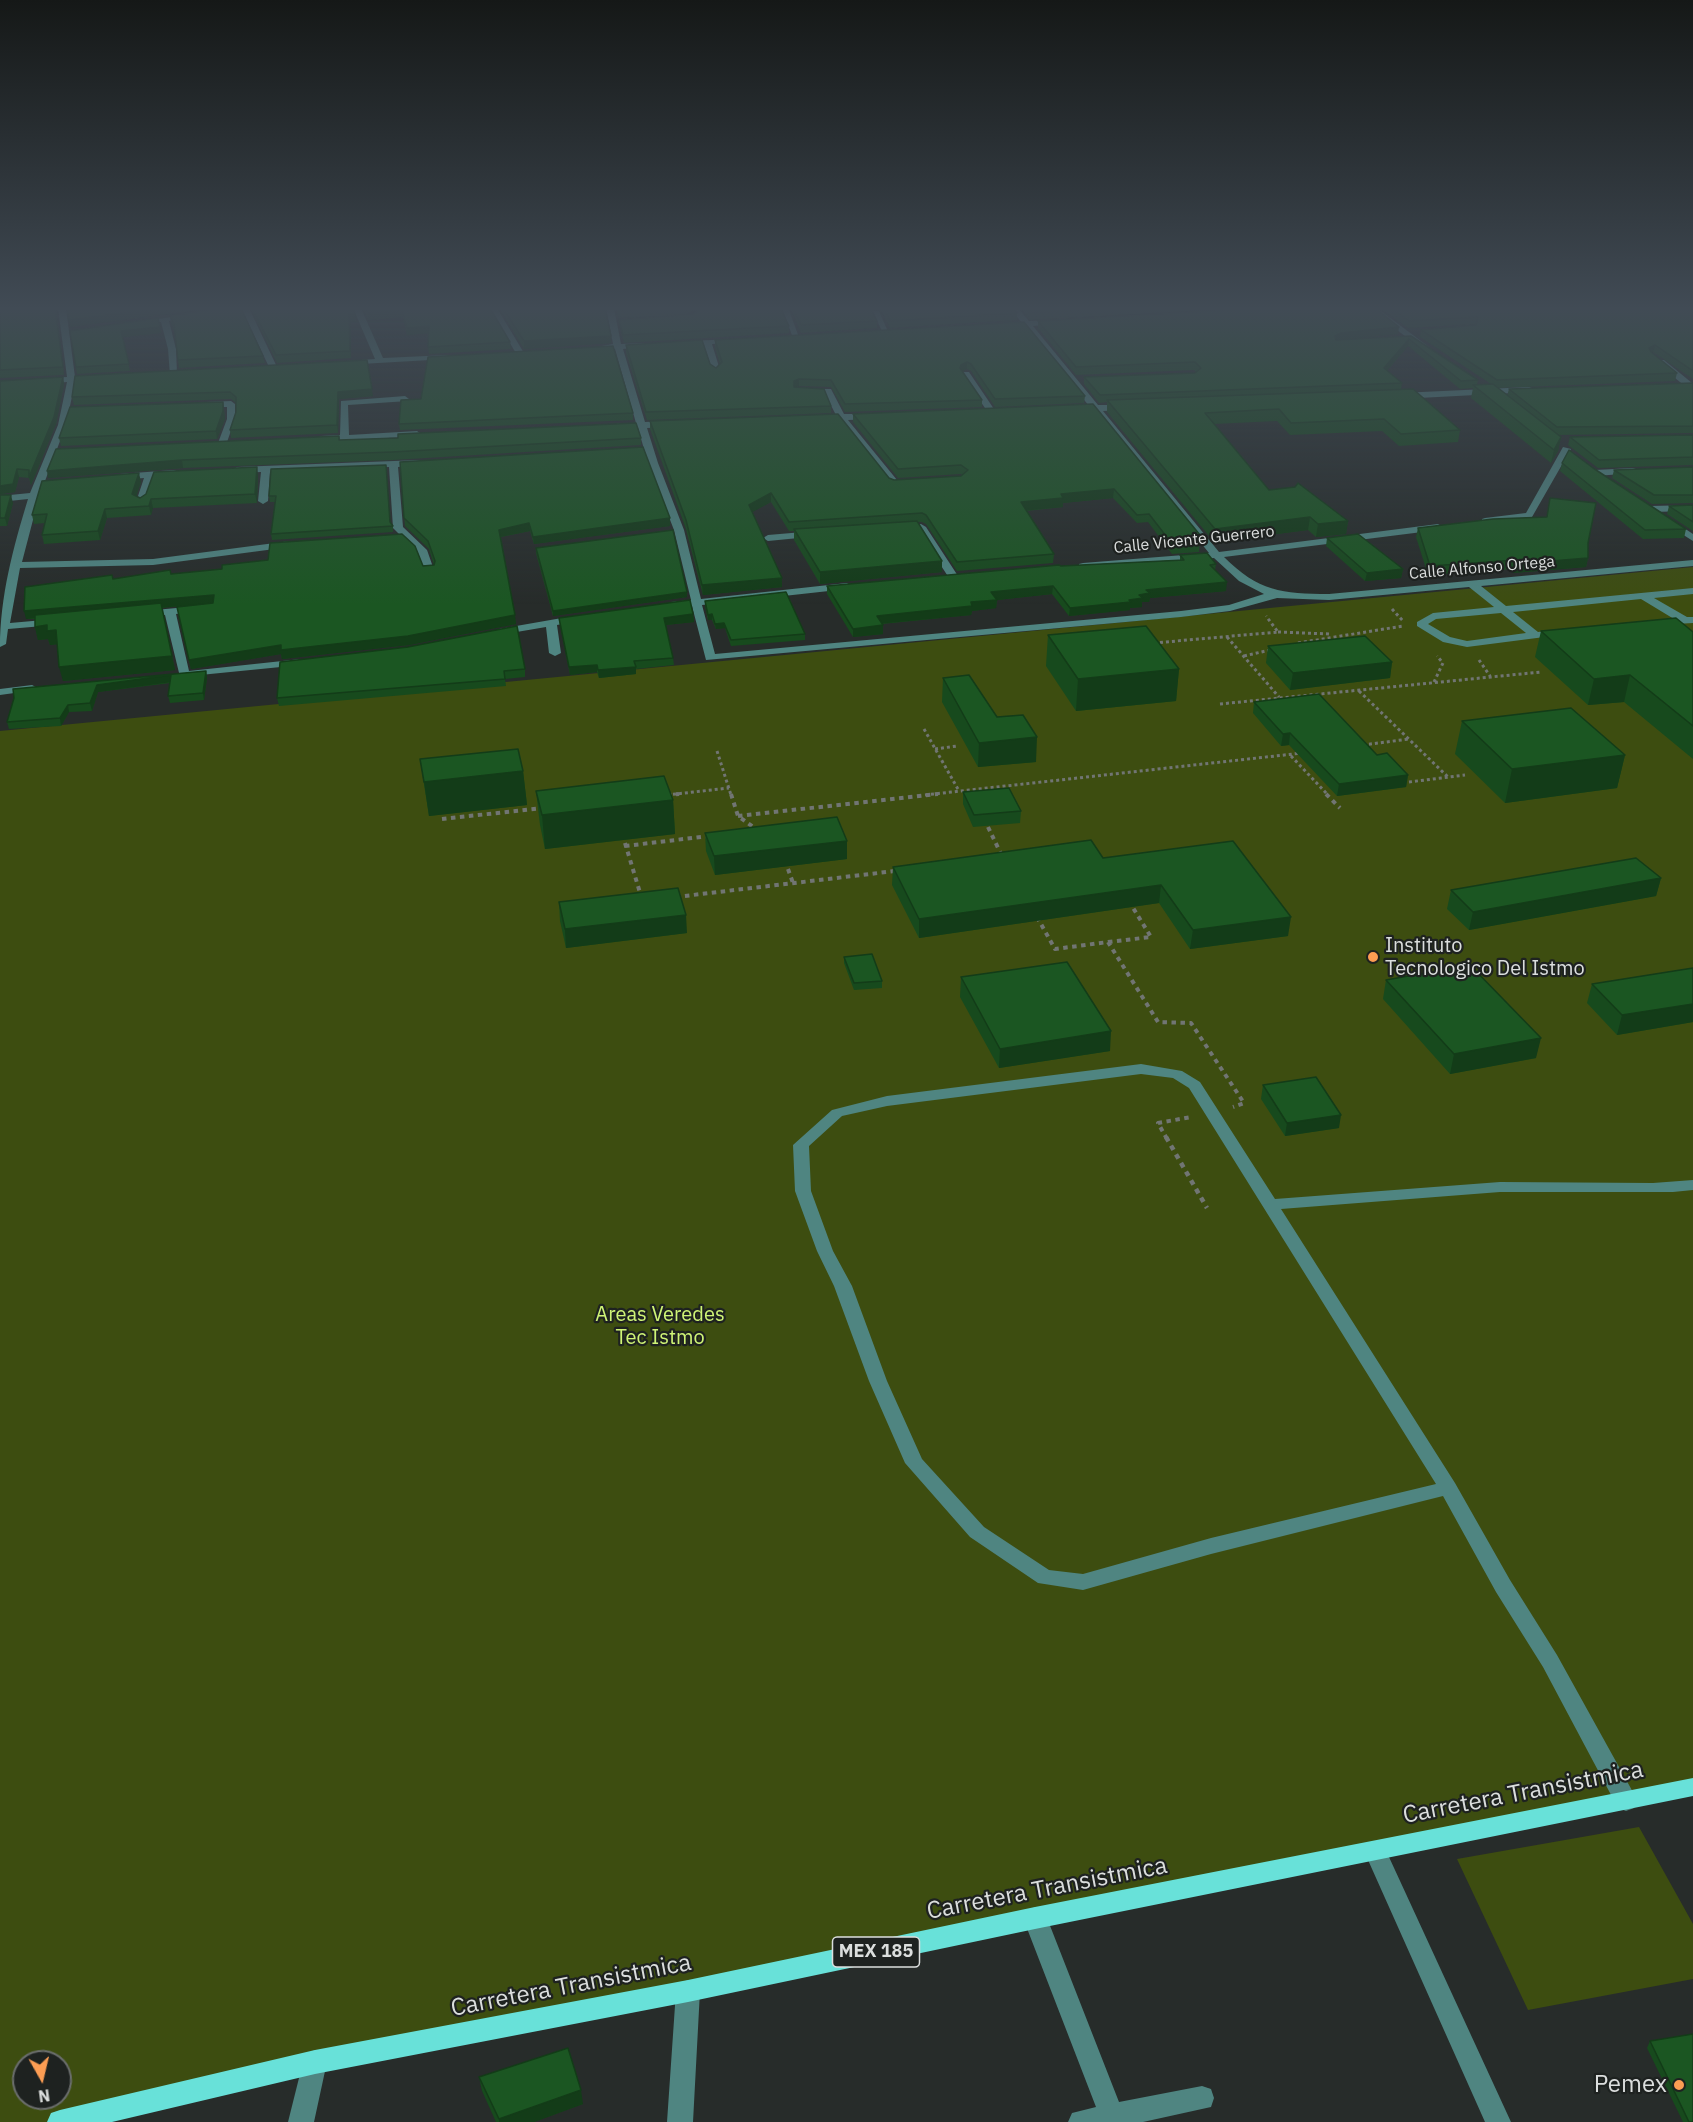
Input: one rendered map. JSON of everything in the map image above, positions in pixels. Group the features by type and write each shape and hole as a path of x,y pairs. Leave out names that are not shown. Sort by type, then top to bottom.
{"main road":[{"name":"Carretera Transistmica","path":"74,2120 315,2062 688,1991 1035,1918 1693,1787"}],"street":[{"path":"0,644 15,565 34,496 66,407"},
{"path":"222,443 231,419 231,407"},
{"path":"344,407 345,438"},
{"path":"637,407 679,530 710,658 1181,614 1230,608 1274,595"},
{"path":"836,407 841,417 894,483 916,482"},
{"path":"989,407 992,412"},
{"path":"1062,410 1131,407"},
{"path":"1096,408 1216,555 1246,584 1274,595"},
{"path":"66,410 78,410"},
{"path":"981,412 1004,412"},
{"path":"806,419 888,416"},
{"path":"611,426 678,424"},
{"path":"311,439 427,434"},
{"path":"1471,523 1529,515 1566,447 1577,440"},
{"path":"211,444 234,443"},
{"path":"639,449 650,449"},
{"path":"51,451 63,450"},
{"path":"231,471 429,462"},
{"path":"393,465 398,528 423,552 429,570"},
{"path":"263,501 266,469"},
{"path":"1613,485 1592,470 1641,471"},
{"path":"106,479 183,473"},
{"path":"141,502 150,475"},
{"path":"39,484 50,483"},
{"path":"0,499 34,496"},
{"path":"1641,503 1693,538"},
{"path":"1650,509 1693,508"},
{"name":"Calle Vicente Guerrero","path":"1073,566 1216,555 1448,525"},
{"path":"886,529 921,527 958,576 941,577"},
{"path":"667,532 679,530"},
{"path":"768,538 827,534"},
{"path":"395,537 406,536"},
{"path":"15,565 153,562 299,543"},
{"name":"Calle Alfonso Ortega","path":"1274,595 1329,597 1691,564"},
{"path":"1472,584 1535,635"},
{"path":"663,606 858,585"},
{"path":"1569,632 1467,644 1447,640 1421,624 1432,616 1693,591"},
{"path":"1642,595 1689,620"},
{"path":"134,615 210,607"},
{"path":"170,612 178,676 307,661"},
{"path":"485,635 596,615"},
{"path":"1651,624 1689,620"},
{"path":"2,627 63,621"},
{"path":"551,622 555,653"},
{"path":"0,692 44,687"},
{"path":"1449,1488 1211,1546 1083,1582 1045,1577 977,1532 914,1463 878,1381 843,1286 825,1251 803,1191 801,1145 837,1113 887,1101 1141,1069 1177,1074 1195,1085 1449,1488 1503,1586 1550,1661 1626,1801"},
{"path":"1272,1205 1390,1193 1524,1187 1663,1189 1693,1185"},
{"path":"1376,1851 1498,2122"},
{"path":"1035,1918 1112,2116"},
{"path":"680,2122 688,1991"},
{"path":"301,2122 315,2062"},
{"path":"1081,2122 1202,2098"}],"path":[{"path":"1255,601 1278,632"},
{"path":"1290,645 1336,634 1421,624"},
{"path":"1146,644 1278,632 1336,634"},
{"path":"1227,637 1280,698"},
{"path":"1244,656 1278,648"},
{"path":"1221,704 1541,672"},
{"path":"1358,690 1448,777"},
{"path":"924,729 959,791"},
{"path":"1362,745 1409,738"},
{"path":"935,749 957,746"},
{"path":"717,751 738,816 764,835"},
{"path":"738,816 1302,753"},
{"path":"1291,755 1340,808"},
{"path":"1409,782 1466,775"},
{"path":"660,796 729,788"},
{"path":"442,819 546,808"},
{"path":"988,827 1003,858 991,860"},
{"path":"746,831 757,830"},
{"path":"643,901 625,844 713,835"},
{"path":"788,869 793,883"},
{"path":"666,898 898,871"},
{"path":"1032,909 1055,949 1150,937 1126,897"},
{"path":"1108,942 1158,1022 1191,1023 1244,1103"},
{"path":"1158,1123 1207,1208"}],"green space":[{"name":"Areas Veredes Tec Istmo","path":"1693,567 1693,1779 65,2122 0,2122 0,731"},
{"path":"1639,1827 1693,1924 1693,1979 1528,2010 1457,1859"}],"building":[{"path":"0,407 56,407 29,477 29,470 17,469 13,484 0,486"},
{"path":"70,407 223,407 216,431 59,438"},
{"path":"236,407 338,407 337,425 230,430"},
{"path":"400,407 631,407 633,413 399,424"},
{"path":"645,407 799,407 646,412"},
{"path":"1020,407 1095,407 1200,535 1194,536 1200,543 1173,545 1149,514 1137,515 1114,489 1061,494 1063,498 1021,502 1054,554 957,562 926,515 922,513 789,522 771,493 749,505 782,578 702,585 686,520 650,421 838,414 889,478 894,480 961,476 968,470 961,465 898,469 853,414"},
{"path":"1113,407 1434,407 1460,430 1401,434 1384,419 1291,423 1279,409 1205,413 1269,490 1295,487 1298,483 1348,521 1318,524 1310,517 1215,529"},
{"path":"1500,407 1523,407 1561,437 1554,450"},
{"path":"1532,407 1693,407 1693,426 1557,427"},
{"path":"636,423 641,438 392,452 182,460 47,471 56,449 339,436 339,440 398,438 398,434"},
{"path":"1693,435 1693,457 1599,460 1570,437"},
{"path":"643,447 670,518 533,537 529,523 499,530 515,615 408,636 281,650 281,645 189,660 177,607 213,603 214,595 24,611 25,587 112,575 113,579 170,570 171,574 222,569 222,565 268,560 270,543 402,534 415,546 423,566 434,565 435,561 428,541 404,518 400,462"},
{"path":"1569,450 1686,529 1645,530 1562,463"},
{"path":"386,465 390,522 393,526 271,534 276,496 269,496 271,469"},
{"path":"257,467 255,494 151,499 149,506 105,509 98,531 42,535 47,514 32,515 42,481 139,473 132,494 140,498 146,494 154,472"},
{"path":"1693,467 1693,495 1654,495 1614,470"},
{"path":"0,495 11,495 5,518 0,518"},
{"path":"1550,498 1596,503 1588,543 1588,558 1515,564 1517,560 1430,566 1418,528 1493,519 1547,517"},
{"path":"1693,505 1693,522 1669,506"},
{"path":"917,521 942,561 820,572 794,529"},
{"path":"673,530 687,592 553,611 536,548"},
{"path":"1358,534 1403,569 1367,573 1327,538"},
{"path":"1207,553 1216,564 1210,565 1227,582 1146,590 1150,593 1139,595 1143,598 1129,600 1131,602 1070,608 1053,586 991,592 997,600 971,602 972,606 877,616 883,625 853,629 827,586 1059,565 1184,560 1180,555"},
{"path":"786,592 805,634 731,640 724,623 715,624 712,614 708,615 705,601"},
{"path":"690,600 693,614 664,618 673,658 634,661 636,667 598,670 597,665 569,667 559,618"},
{"path":"161,603 172,656 59,667 56,630 47,631 47,625 35,627 35,615"},
{"path":"1676,618 1693,632 1693,726 1630,675 1594,679 1541,631"},
{"path":"517,626 525,669 504,671 505,679 277,698 280,662 408,647"},
{"path":"1146,626 1179,669 1078,679 1048,635"},
{"path":"1365,636 1392,662 1293,673 1268,646"},
{"path":"206,671 203,693 168,696 171,675 97,685 90,703 68,705 60,718 7,722 14,698 13,689"},
{"path":"969,675 997,717 1023,715 1037,737 979,743 943,678"},
{"path":"1319,694 1377,755 1387,753 1408,775 1339,784 1290,733 1283,734 1254,702"},
{"path":"1571,708 1625,755 1512,769 1462,721"},
{"path":"518,749 523,771 424,782 420,759"},
{"path":"664,776 673,800 542,815 536,791"},
{"path":"1009,788 1021,811 974,815 963,792"},
{"path":"837,817 847,841 714,856 705,833"},
{"path":"1091,840 1103,858 1233,841 1291,917 1193,930 1161,885 919,919 893,867"},
{"path":"1636,858 1661,878 1473,912 1451,890"},
{"path":"678,888 686,915 565,929 559,902"},
{"path":"872,954 882,981 854,983 844,957"},
{"path":"1067,962 1111,1031 1000,1049 961,977"},
{"path":"1470,965 1541,1038 1454,1054 1386,980"},
{"path":"1693,968 1693,1004 1622,1015 1592,984"},
{"path":"1316,1077 1341,1115 1287,1123 1263,1085"},
{"name":"Pemex","path":"1693,2034 1693,2122 1689,2122 1650,2041"},
{"path":"568,2048 581,2090 499,2119 479,2077"}],"place":[{"name":"Instituto Tecnologico Del Istmo","path":"1373,957"},
{"name":"Pemex","path":"1679,2085"}]}
